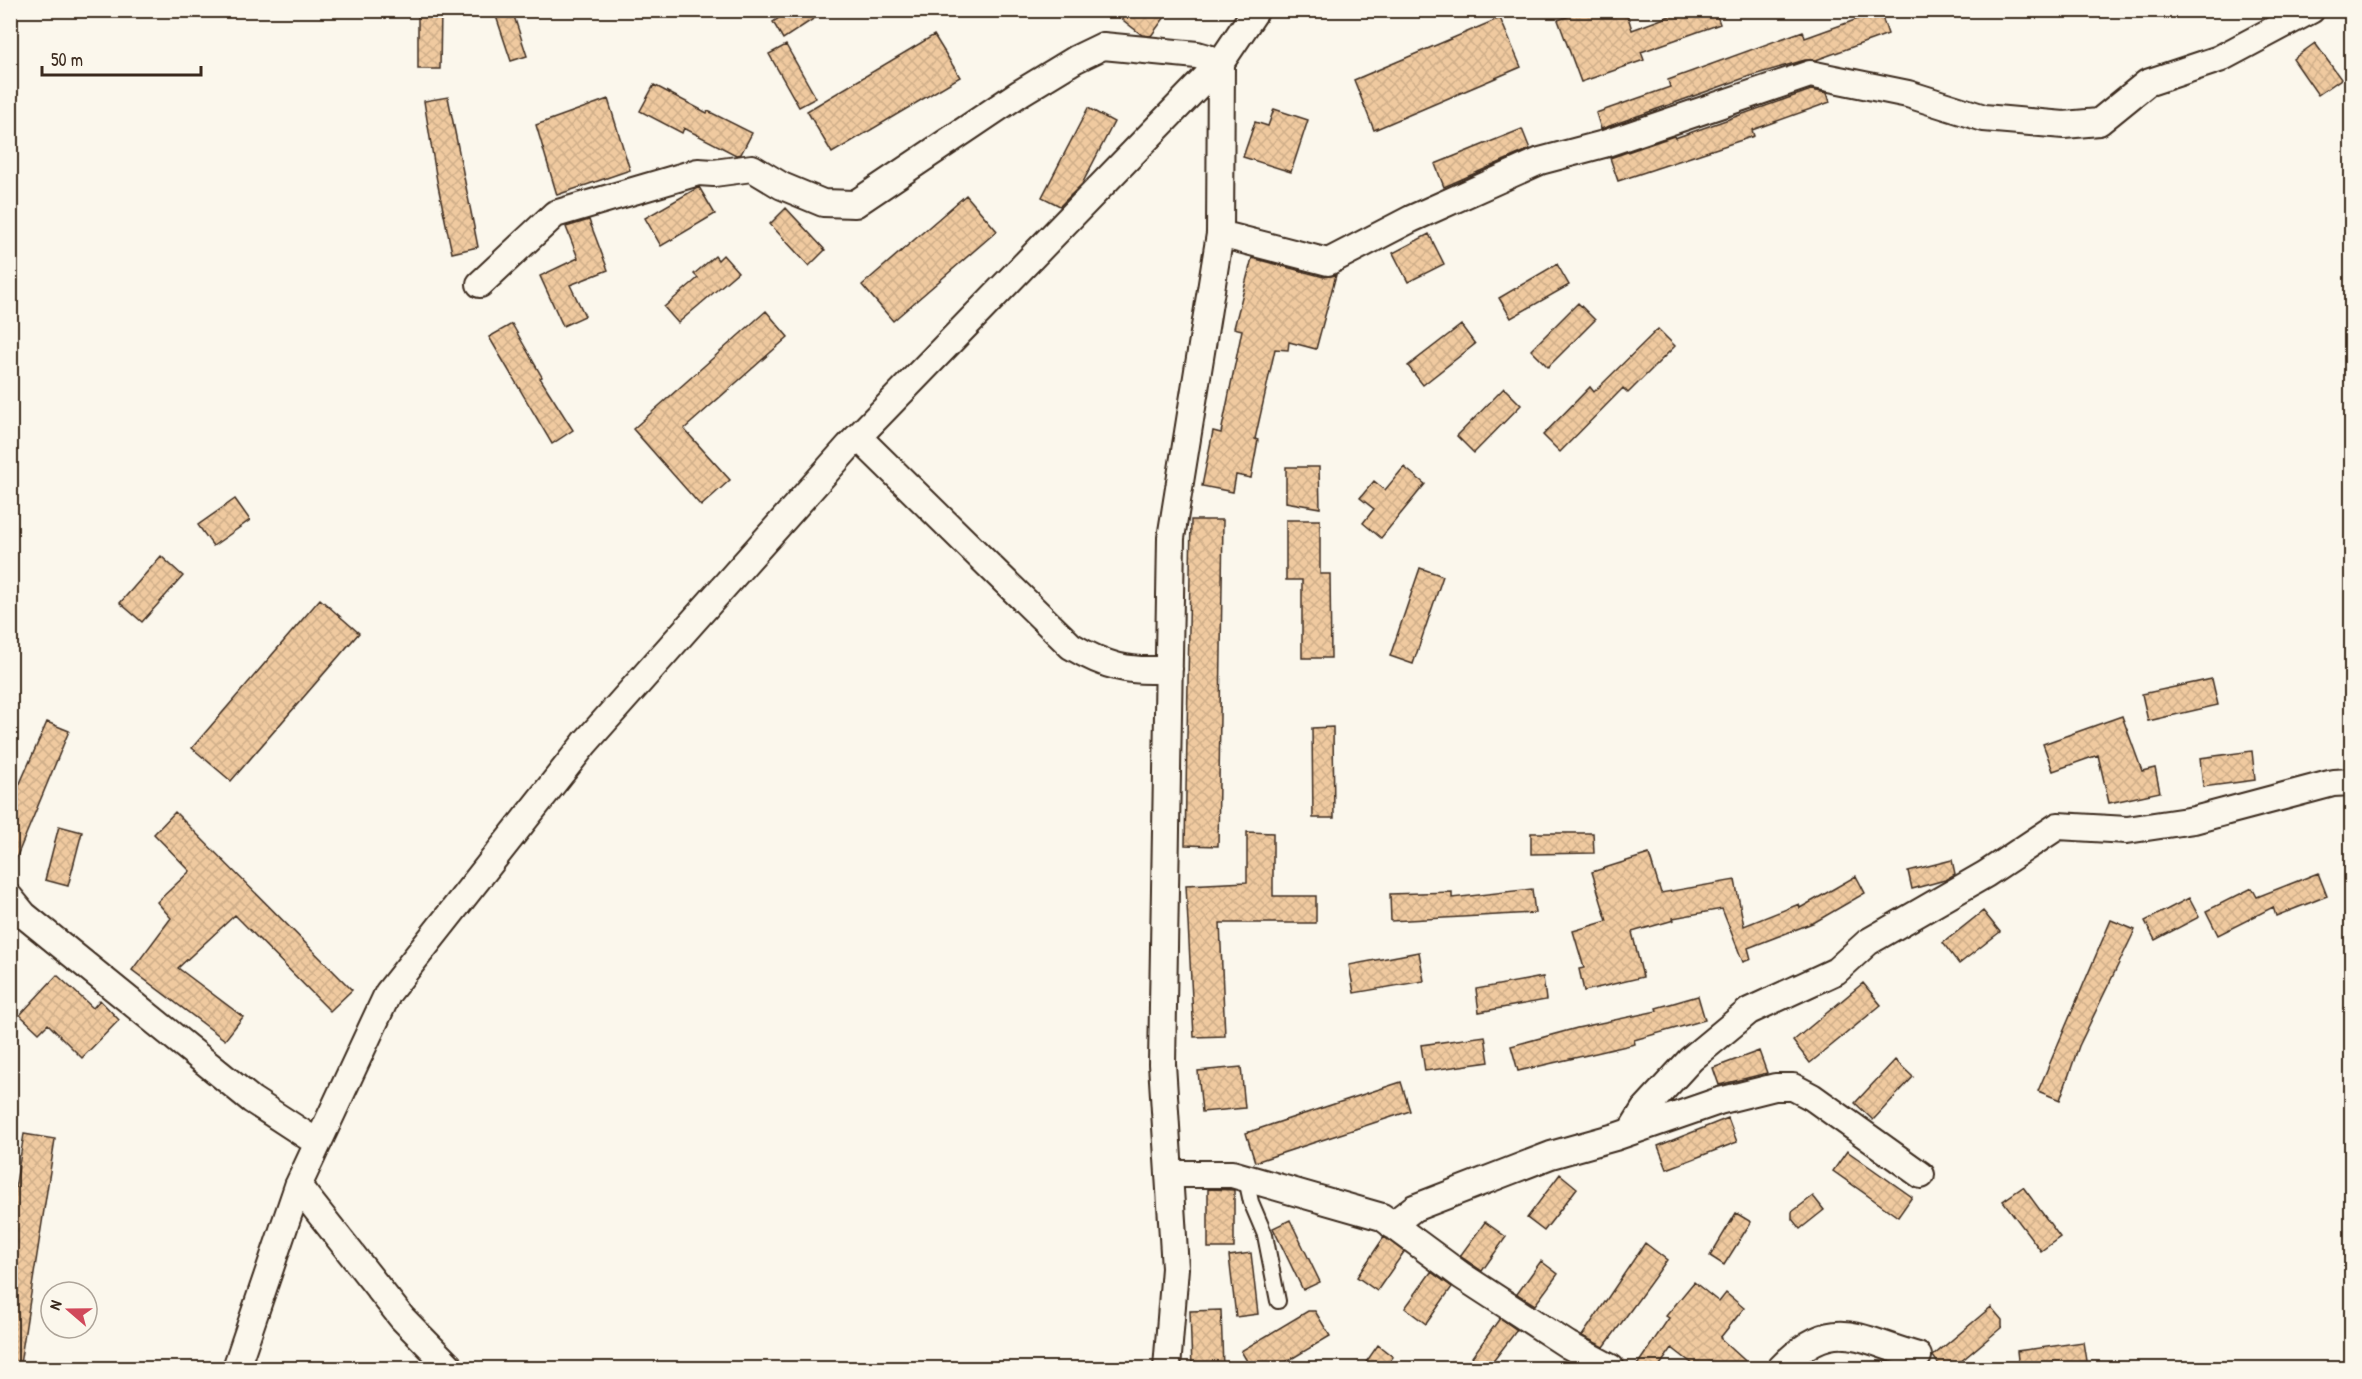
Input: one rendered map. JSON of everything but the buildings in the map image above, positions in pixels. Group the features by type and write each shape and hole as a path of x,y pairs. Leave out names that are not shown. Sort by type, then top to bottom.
{"street":[{"path":"1220,234 1328,262 1412,219 1540,161 1604,144 1810,74 1908,94 1984,118 2064,125 2099,122 2146,83 2219,59 2311,10"},
{"path":"236,1368 298,1186 388,993 585,743 858,437 1221,62 1251,12"},
{"path":"480,284 555,214 698,172 714,173 752,168 804,196 822,202 855,204 1020,93 1076,59 1103,46 1197,55 1221,62"},
{"path":"1167,1368 1175,1268 1162,1064 1171,538 1220,234 1221,62"},
{"path":"858,437 1071,646 1092,658 1120,669 1168,669"},
{"path":"1631,1131 1644,1110 1691,1059 1749,1011 1836,971 1868,942 1986,874 2058,826 2127,830 2149,827 2194,820 2333,783 2352,782"},
{"path":"10,898 24,915 252,1100 318,1143"},
{"path":"1392,1224 1414,1208 1551,1155 1719,1101 1775,1087 1793,1087 1812,1097 1921,1176"},
{"path":"1169,1174 1232,1174 1382,1217 1462,1276 1568,1345 1611,1368"},
{"path":"298,1186 402,1318 452,1368"},
{"path":"1781,1368 1794,1354 1818,1338 1839,1335 1866,1338 1918,1356"}],"lane":[{"path":"1245,1179 1251,1202 1265,1235 1278,1301"}]}
